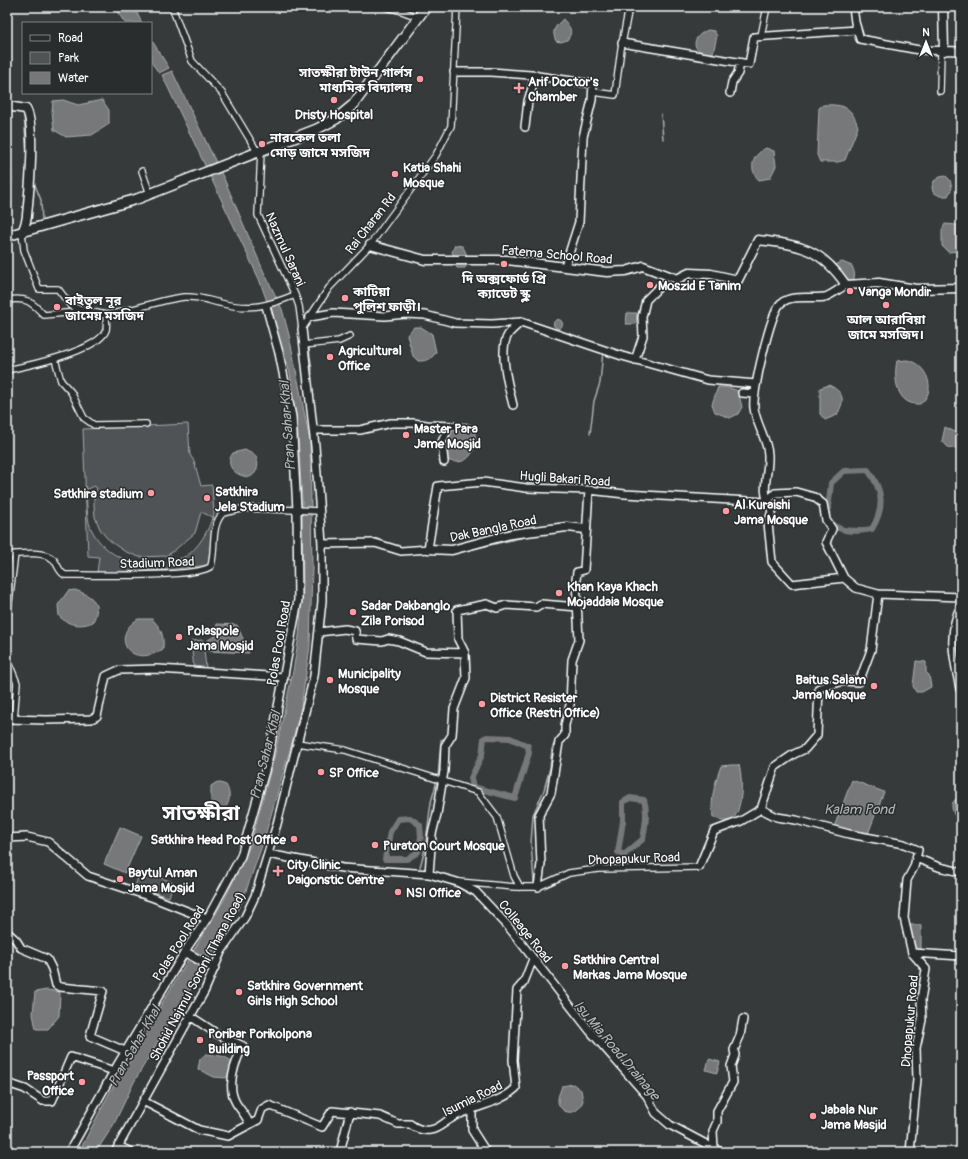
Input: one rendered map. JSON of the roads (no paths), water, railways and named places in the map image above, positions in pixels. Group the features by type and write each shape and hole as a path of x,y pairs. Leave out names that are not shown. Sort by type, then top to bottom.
{"highway":[{"path":"7,236 22,233 150,194 234,160 259,152 317,129 336,119 353,105 426,7"}],"main road":[{"path":"942,51 943,7"},
{"path":"7,106 26,109 29,113 31,156 28,215 22,233"},
{"name":"Fatema School Road","path":"370,245 424,260 507,260 607,272 626,271 643,266 677,279 689,273 711,274 738,280 758,240 785,243 810,250 826,260 846,284"},
{"path":"846,284 879,283 916,290 961,288"},
{"name":"Dak Bangla Road","path":"428,549 452,550 511,534 567,526 586,528"},
{"path":"185,952 214,968"}],"street":[{"path":"172,7 192,61 222,93 259,152"},
{"path":"386,7 418,17"},
{"name":"Rai Charan Rd","path":"302,329 329,288 370,245 436,155 451,126 457,7"},
{"path":"593,92 615,95 622,43 629,7"},
{"path":"761,36 767,7"},
{"path":"853,7 860,39 919,50 961,51"},
{"path":"622,43 748,64 754,36 857,30"},
{"path":"940,91 942,51"},
{"path":"730,93 732,82 738,73 740,63"},
{"path":"454,72 491,72 536,75 593,84 593,92 583,137 579,222 564,266"},
{"path":"525,127 528,100 536,75"},
{"name":"Nazmul Sarani","path":"259,152 258,215 294,295 298,306 302,329"},
{"path":"142,171 150,194"},
{"path":"22,233 24,250 39,289 58,290 71,306 87,311 106,314 184,297 203,297 220,303 246,307 266,306 294,295"},
{"path":"844,578 792,584 772,562 768,523 772,511 767,502 764,486 768,454 754,407 756,384 772,318 781,303 803,296 826,297 846,284"},
{"path":"635,360 643,336 642,317 646,300 661,285"},
{"path":"7,300 20,298 30,302 44,314 87,311"},
{"name":"Polas Pool Road","path":"69,1152 125,1051 185,952 207,919 241,856 268,760 298,600 297,510 292,418 279,352 266,306"},
{"path":"310,317 333,313 385,316 406,314 425,315 456,322 492,324 521,322 635,360 708,380 735,384 756,384"},
{"path":"7,370 55,359 85,346 103,334 106,330 106,314"},
{"path":"513,405 504,368 505,348 507,336 521,322"},
{"name":"Shohid Najmul Soroni (Thana Road)","path":"117,1149 190,1016 222,952 245,917 262,877 277,824 314,676 322,600 322,544 313,430 302,329"},
{"path":"304,346 339,341 350,336"},
{"path":"55,359 61,381 71,392 84,418 94,425 146,424"},
{"path":"742,393 755,394"},
{"path":"313,430 360,430 392,423 412,422 451,426 442,442 444,462"},
{"name":"Hugli Bakari Road","path":"428,549 438,486 483,482 526,488 589,490 625,494 767,502"},
{"path":"538,886 541,864 539,815 551,793 559,742 565,735 565,725 570,705 572,660 579,640 576,580 577,572 584,570 589,490"},
{"path":"767,502 772,494 796,492 814,497 823,504 826,520 832,529 826,542 844,578 856,588 878,594 961,597"},
{"name":"Stadium Road","path":"7,555 47,555 65,575 201,571 211,566 214,558 215,528 223,513 246,508 319,511"},
{"path":"322,544 375,543 401,551 428,549"},
{"path":"7,618 15,554"},
{"path":"878,594 871,650 859,682 844,681 820,688 817,735 805,749 794,754 775,767 761,809 777,818 796,820 849,834 904,844 918,850 916,858 939,867 961,872"},
{"path":"429,874 432,834 443,780 445,746 452,735 454,709 466,678 465,653 458,639 458,610 460,608 487,604 497,608 506,606 536,607 541,604 578,607"},
{"path":"960,689 952,643 954,620 961,605"},
{"path":"319,632 345,629 355,631 356,639 382,641 388,639 399,641 426,652 465,653"},
{"path":"7,654 8,661 17,683 11,719 91,718 97,716 106,676 119,670 158,669 284,677"},
{"path":"297,743 345,750 404,770 443,780 478,792 497,818 514,876 520,887"},
{"name":"Dhopapukur Road","path":"457,882 520,887 538,886 569,873 598,869 699,867 714,831 724,826 741,821 761,809"},
{"path":"7,838 27,837 48,842 88,876 154,898 207,919"},
{"name":"Colleage Road","path":"268,854 342,868 429,874 457,882 476,892 489,904 590,1031 647,1096 656,1112 670,1125 717,1150"},
{"name":"Dhopapukur Road","path":"910,1152 917,1080 916,1048 922,1020 921,1000 926,969 912,953 904,918 907,880 911,875 916,858"},
{"path":"7,932 16,940 21,948 47,959 52,969 56,985 60,987 103,991 90,1036 125,1051"},
{"path":"912,953 961,956"},
{"name":"Isumia Road","path":"249,1124 258,1120 262,1109 269,1105 322,1127 332,1111 380,1116 398,1124 410,1124 416,1128 431,1130 442,1126 452,1118 508,1096 516,1088 513,1060 517,990 524,982 533,959"},
{"path":"143,1102 199,1130 228,1136 249,1124 233,1094 233,1073 236,1060 243,1046 220,1035 190,1016"},
{"path":"717,1150 713,1131 717,1122 717,1110 733,1082 731,1066 735,1055 734,1050 740,1036 743,1019"},
{"path":"7,1082 25,1089 43,1101 52,1101 71,1057 114,1071"},
{"path":"472,1110 472,1130 486,1152"},
{"path":"340,1152 350,1112"},
{"path":"117,1149 131,1152"}],"water":[{"path":"114,7 134,7 142,22 124,22"},
{"path":"563,19 571,32 567,40 561,42 556,41 554,31"},
{"path":"708,30 714,31 717,36 713,53 702,52 698,49 695,42 701,34"},
{"path":"152,41 169,68 159,73 152,63"},
{"path":"172,71 225,181 263,270 282,309 289,335 310,441 312,568 310,646 301,707 291,746 262,846 242,902 134,1082 114,1124 96,1152 79,1152 111,1090 139,1048 162,1003 224,900 250,846 275,754 299,636 303,586 302,499 298,435 290,373 259,279 162,75"},
{"path":"63,100 78,105 102,100 109,110 109,124 92,135 66,137 54,130 52,111 53,101"},
{"path":"823,105 842,106 850,111 856,120 858,127 845,160 838,162 820,162 817,155 819,108"},
{"path":"766,148 774,151 776,166 770,178 759,180 753,171 753,162 757,154"},
{"path":"7,156 11,158 12,182 10,189 7,190"},
{"path":"946,176 950,180 952,188 948,196 940,196 933,192 932,187 934,181 940,177"},
{"path":"945,224 957,225 961,227 961,251 948,252 942,246 942,230"},
{"path":"455,245 462,246 465,251 467,260 465,268 457,268 454,262 452,252"},
{"path":"842,262 852,266 853,268 854,277 851,284 847,284 835,265"},
{"path":"627,313 637,313 636,324 626,324"},
{"path":"556,320 560,320 562,324 560,328 556,328 554,326 554,322"},
{"path":"414,327 421,327 432,334 436,352 428,360 418,361 413,356 407,335"},
{"path":"907,360 920,367 925,372 928,379 928,392 925,399 920,404 906,401 898,390 896,383 897,361"},
{"path":"829,385 841,394 842,401 837,415 825,420 820,414 820,388"},
{"path":"718,387 727,387 738,391 742,407 738,414 730,418 715,412 712,404"},
{"path":"461,423 467,423 473,426 475,441 472,454 462,461 455,462 447,460 447,442 453,426"},
{"path":"945,427 961,435 961,450 948,447 942,441"},
{"path":"245,450 255,455 257,458 257,468 255,473 250,477 245,477 236,473 230,462 230,458 233,453"},
{"path":"75,590 87,595 94,601 97,610 93,622 84,625 75,625 67,622 59,616 58,605 68,591"},
{"path":"138,619 152,619 162,633 163,649 141,656 127,649 124,642 125,634 129,626"},
{"path":"217,624 237,625 249,653 207,651 208,640 216,635"},
{"path":"916,661 926,662 926,673 929,675 931,687 922,692 916,692 913,686"},
{"path":"739,765 741,779 740,803 735,816 731,821 722,821 713,817 712,804 714,791 721,766"},
{"name":"Kalam Pond","path":"852,780 884,792 866,839 834,827"},
{"path":"217,782 226,785 229,792 227,806 221,810 213,809 211,805 211,786"},
{"path":"961,797 961,821 958,821 954,814 952,804"},
{"path":"120,827 141,836 125,873 104,864"},
{"path":"910,925 921,925 921,953 910,954"},
{"path":"47,990 60,992 59,1016 48,1029 36,1029 33,1014 35,992"},
{"path":"206,1054 224,1057 231,1062 230,1071 226,1078 214,1077 198,1069 200,1059"},
{"path":"709,1059 720,1062 717,1073 706,1070"},
{"path":"573,1084 581,1090 583,1101 578,1109 567,1112 559,1106 558,1097 562,1086"}],"waterway":[{"path":"378,79 395,57"},
{"path":"661,114 663,139"},
{"path":"24,115 27,155"},
{"path":"33,180 41,200 42,223"},
{"path":"142,309 154,306"},
{"path":"312,370 309,349 312,374"},
{"path":"590,434 594,401 600,383 603,351"},
{"path":"868,470 877,485 880,499 879,513 872,529 853,531 842,529 832,524 827,520 831,483 844,471 868,470"},
{"path":"459,552 533,535"},
{"path":"184,674 195,675"},
{"path":"286,679 291,680"},
{"path":"438,777 441,740 446,738 449,733"},
{"path":"487,737 510,738 528,746 529,753 515,798 473,787 471,778 482,755 484,738 487,737"},
{"path":"534,882 531,843 533,815 544,790 550,768 552,749 555,742"},
{"path":"420,867 425,849 431,802 437,781"},
{"path":"630,798 644,800 646,815 643,839 624,855 618,852 623,821 623,802 630,798"},
{"path":"410,818 420,825 421,837 418,852 407,859 385,859 390,832 398,819 410,818"},
{"path":"308,858 358,866"},
{"path":"387,868 400,868"},
{"path":"446,882 472,894 479,900"},
{"name":"Isu Mia Road Drainage","path":"525,988 530,976"},
{"name":"Isu Mia Road Drainage","path":"603,1052 610,1059"}],"place":[{"name":"সাতক্ষীরা টাউন গার্লস মাধ্যমিক বিদ্যালয়","path":"420,79"},
{"name":"Arif Doctor's Chamber","path":"519,88"},
{"name":"Dristy Hospital","path":"334,100"},
{"name":"নারকেল তলা মোড় জামে মসজিদ","path":"262,144"},
{"name":"Katia Shahi Mosque","path":"395,174"},
{"name":"দি অক্সফোর্ড প্রি ক্যাডেট স্কুল","path":"504,264"},
{"name":"Moszid E Tanim","path":"650,285"},
{"name":"Vanga Mondir","path":"850,291"},
{"name":"কাটিয়া পুলিশ ফাড়ী।","path":"345,298"},
{"name":"আল আরাবিয়া জামে মসজিদ।","path":"886,305"},
{"name":"বাইতুল নূর জামেয় মসজিদ","path":"57,307"},
{"name":"Agricultural Office","path":"330,357"},
{"name":"Master Para Jame Mosjid","path":"406,435"},
{"name":"Satkhira stadium","path":"151,493"},
{"name":"Satkhira Jela Stadium","path":"207,498"},
{"name":"Al Kuraishi Jama Mosque","path":"726,511"},
{"name":"Khan Kaya Khach Mojaddaia Mosque","path":"559,593"},
{"name":"Sadar Dakbanglo Zila Porisod","path":"353,612"},
{"name":"Polaspole Jama Mosjid","path":"179,637"},
{"name":"Municipality Mosque","path":"330,680"},
{"name":"Baitus Salam Jama Mosque","path":"874,686"},
{"name":"District Resister Office (Restri Office)","path":"482,704"},
{"name":"SP Office","path":"321,772"},
{"name":"Satkhira Head Post Office","path":"294,839"},
{"name":"Puraton Court Mosque","path":"375,845"},
{"name":"City Clinic Daigonstic Centre","path":"278,871"},
{"name":"Baytul Aman Jama Mosjid","path":"120,879"},
{"name":"NSI Office","path":"398,892"},
{"name":"Satkhira Central Markas Jama Mosque","path":"565,966"},
{"name":"Satkhira Government Girls High School","path":"239,992"},
{"name":"Poribar Porikolpona Building","path":"200,1040"},
{"name":"Passport Office","path":"82,1082"},
{"name":"Jabala Nur Jama Masjid","path":"813,1116"}],"district":[{"name":"সাতক্ষীরা","path":"201,813"}],"water label":[{"name":"Pran Sahar Khal","path":"287,426"},
{"name":"Pran Sahar Khal","path":"265,755"},
{"name":"Pran Sahar Khal","path":"134,1046"}]}
